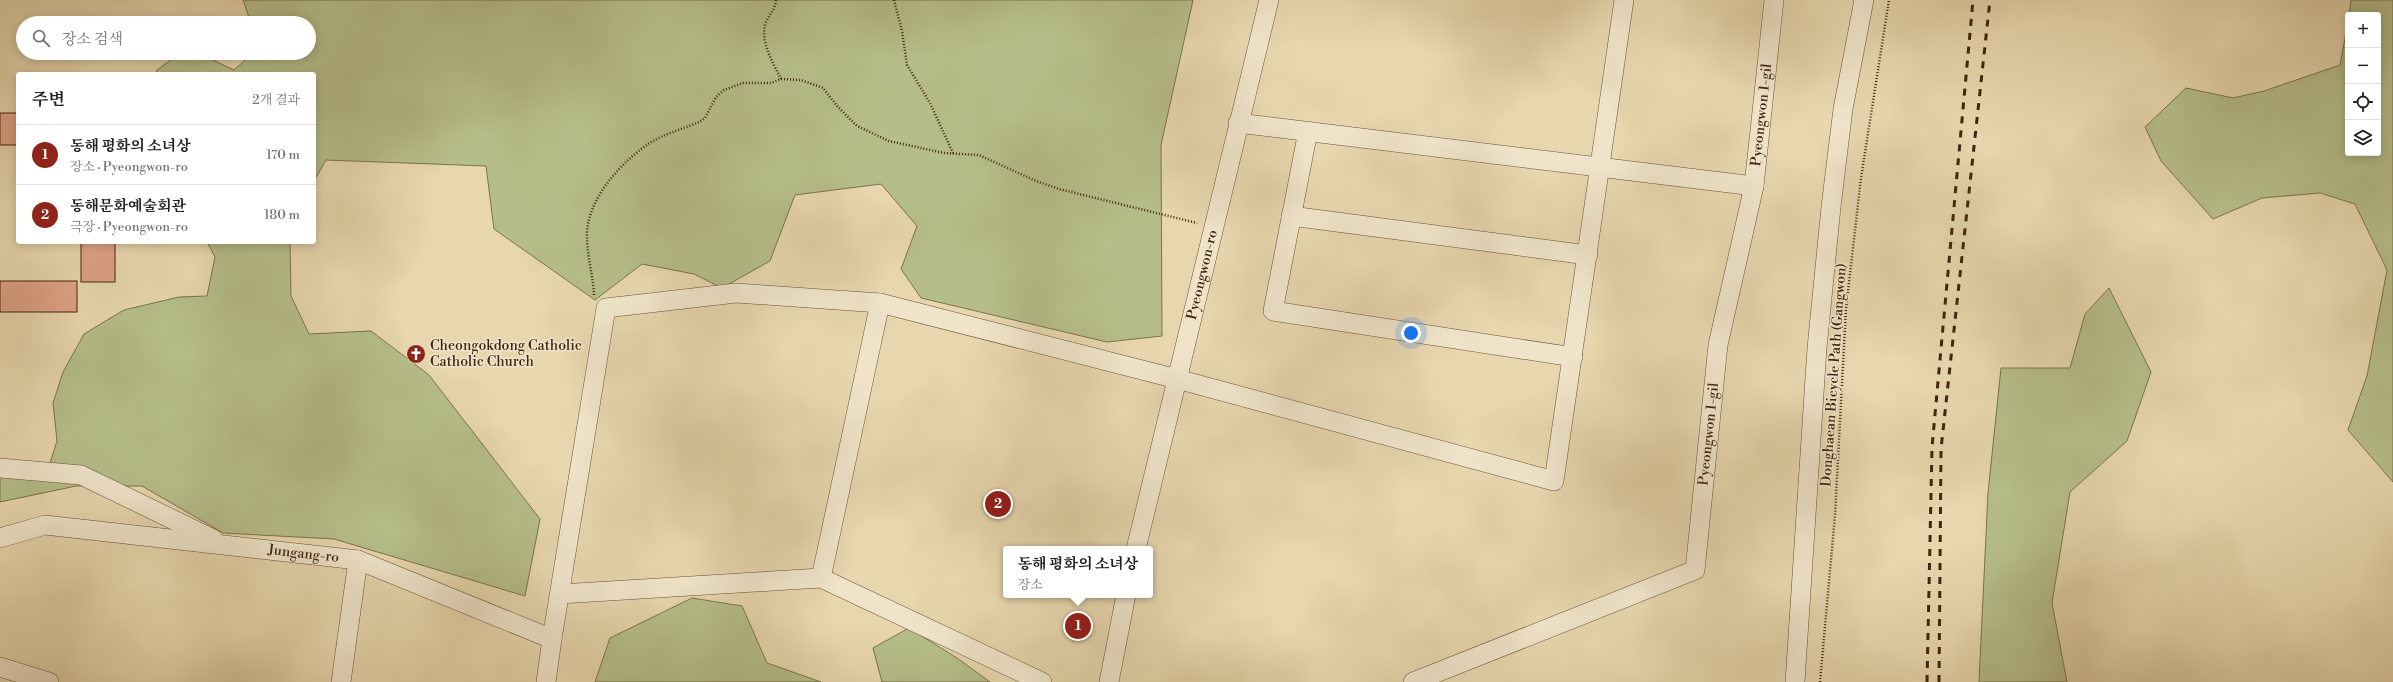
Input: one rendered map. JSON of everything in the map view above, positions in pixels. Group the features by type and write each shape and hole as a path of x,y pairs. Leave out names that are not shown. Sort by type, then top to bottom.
{"street":[{"name":"Pyeongwon-ro","path":"1137,546 1269,0"},
{"path":"546,682 606,308 736,294 880,303 1177,379 1554,481 1601,167 1624,0"},
{"name":"Pyeongwon 1-gil","path":"1413,682 1695,570 1718,345 1754,186 1774,0"},
{"path":"1795,682 1817,355 1830,223 1843,109 1864,0"},
{"path":"1238,123 1754,186"},
{"path":"1308,131 1273,311 1573,357"},
{"path":"1291,216 1588,255"},
{"path":"821,578 880,303"},
{"path":"0,468 81,475 227,545"},
{"name":"Jungang-ro","path":"0,538 45,525 358,560 552,639"},
{"path":"341,682 358,560"},
{"path":"560,594 821,578 1042,682"},
{"path":"1109,682 1125,598"},
{"path":"0,666 49,682"}],"path":[{"path":"776,0 775,10 766,21 764,29 769,54 781,79"},
{"path":"894,0 902,31 907,66 930,103 953,153"},
{"name":"Donghaean Bicycle Path (Gangwon)","path":"1820,682 1835,515 1846,309 1861,178 1889,0"},
{"path":"604,320 595,312 588,242 588,224 600,193 623,167 648,144 705,118 716,97 724,90 743,83 771,83 781,79 802,80 823,88 849,119 877,136 916,148 953,153 979,154 1036,181 1059,189 1213,227"}],"green space":[{"path":"243,0 1193,0 1161,145 1162,336 1107,342 921,298 901,269 917,226 881,184 795,195 770,261 722,288 694,274 642,264 595,300 494,229 486,166 326,160 316,178 316,72 156,72 171,60 213,60 234,70 245,60 316,60 316,16 249,16"},
{"path":"2351,0 2393,0 2393,482 2348,430 2367,376 2387,270 2355,204 2320,193 2262,198 2213,219 2161,161 2145,127 2186,88 2233,98 2264,91 2340,65 2345,38 2345,156 2381,156 2381,12 2349,12"},
{"path":"208,244 290,244 291,296 309,334 371,331 429,375 540,519 525,596 334,539 223,533 142,486 76,486 0,502 0,460 49,466 57,441 53,403 63,372 84,334 124,310 179,297 207,296 215,257"},
{"path":"2109,288 2151,372 2127,441 2070,492 2052,603 2067,682 1979,682 1988,493 2001,368 2070,368 2085,314"},
{"path":"692,598 742,606 767,663 821,682 595,682 610,638"},
{"path":"909,628 957,658 990,682 882,682 873,648"}],"building":[{"path":"0,113 16,113 16,145 0,145"},
{"path":"81,244 115,244 115,282 81,282"},
{"path":"0,281 77,281 77,312 0,312"}],"railway":[{"path":"1927,682 1932,447 1973,0"},
{"path":"1939,682 1941,449 1990,0"}],"place":[{"name":"Cheongokdong Catholic Catholic Church","path":"416,354"},
{"name":"동해문화예술회관","path":"998,504"},
{"name":"동해 평화의 소녀상","path":"1078,626"}]}
